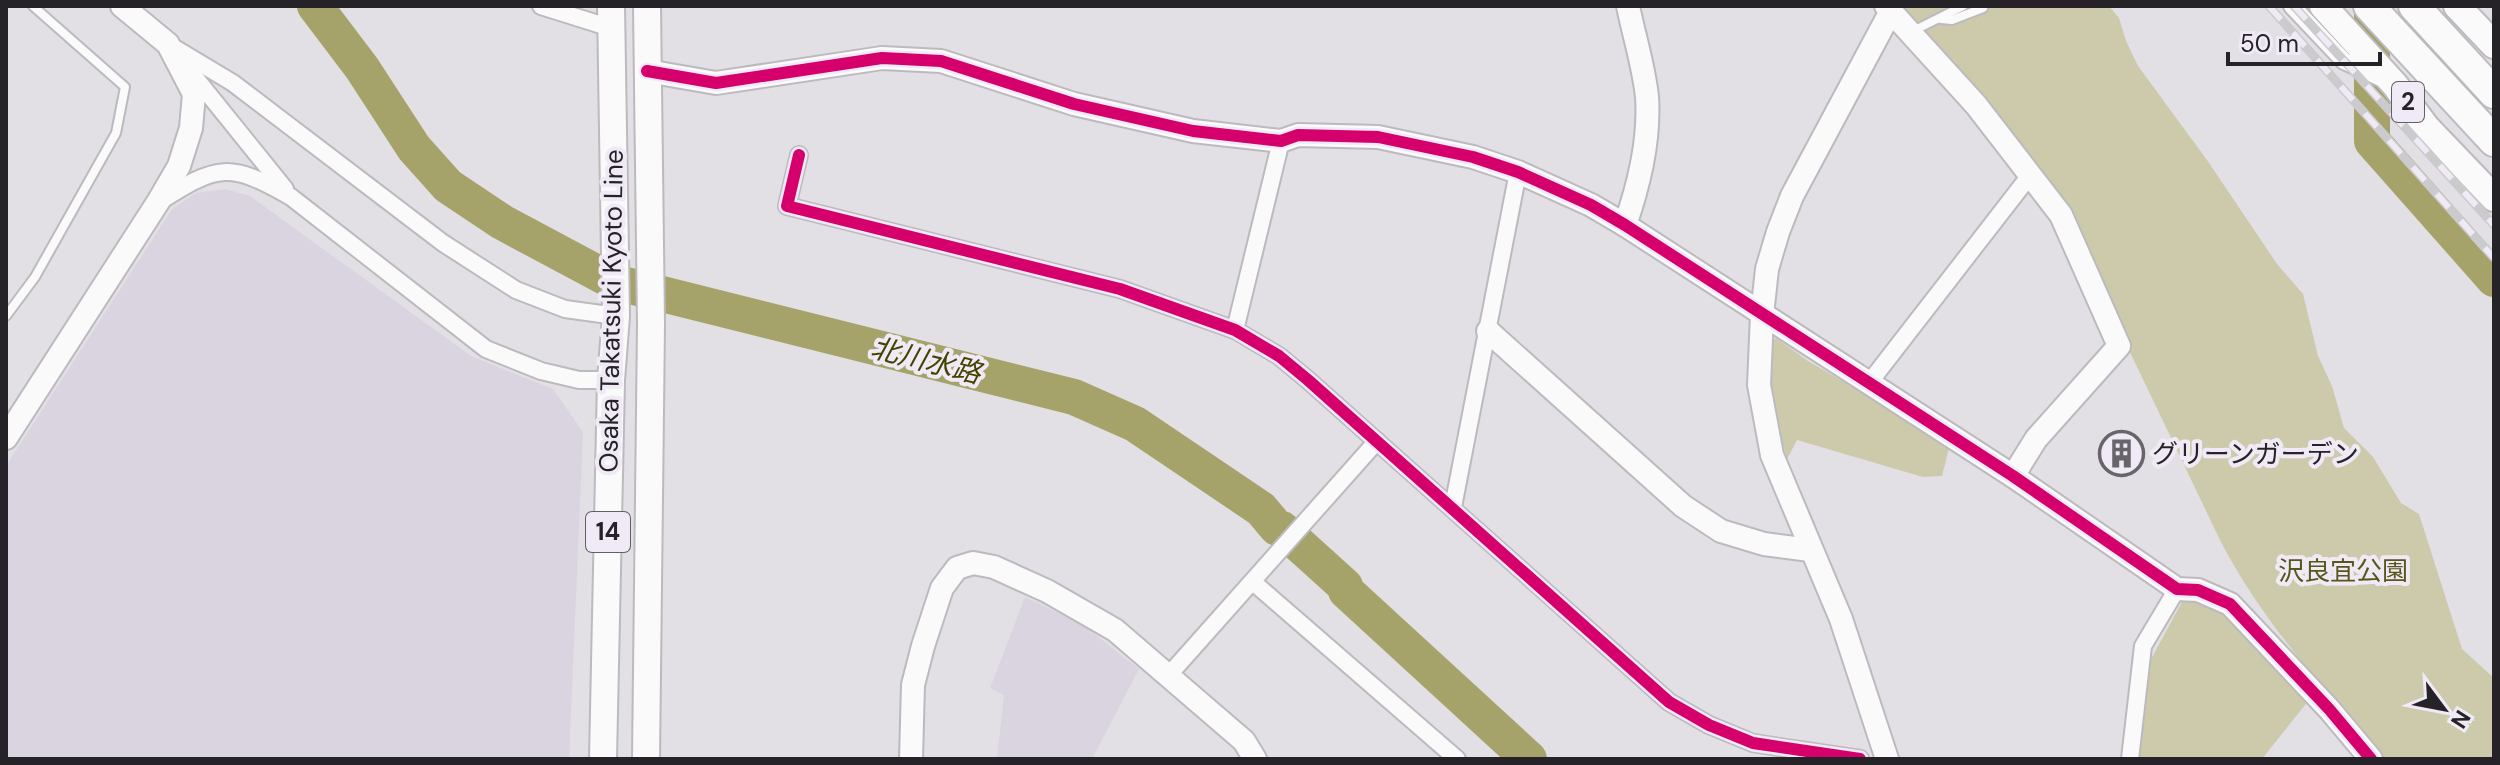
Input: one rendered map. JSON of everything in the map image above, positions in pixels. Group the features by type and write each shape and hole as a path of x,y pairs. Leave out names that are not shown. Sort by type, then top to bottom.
{"highway":[{"path":"2369,6 2494,141"},
{"path":"2414,6 2494,93"}],"main road":[{"name":"Osaka Takatsuki Kyoto Line","path":"646,759 651,324 647,6"},
{"name":"2","path":"2323,6 2395,85 2426,127 2494,198"},
{"path":"2464,10 2494,45"},
{"name":"Osaka Takatsuki Kyoto Line","path":"603,759 611,380 616,311 611,17"},
{"path":"2426,127 2494,209"}],"street":[{"path":"122,6 168,44 233,83 443,243 516,290 565,309 616,311"},
{"path":"541,6 611,17"},
{"path":"1625,225 1637,193 1645,149 1647,97 1628,6"},
{"path":"2292,6 2344,61 2395,85"},
{"path":"1887,759 1841,619 1772,455 1759,385 1767,269 1792,196 1889,8 1976,105 2061,215 2119,346 2036,439 2013,476"},
{"path":"168,44 291,197"},
{"path":"6,438 179,166 191,128 194,94 168,44"},
{"path":"647,71 716,83 882,58 941,61 1074,104 1193,131 1281,141 1298,135 1378,137 1473,157 1518,172 1591,205 1625,225 2013,476 2177,589 2198,590 2230,604 2329,709 2371,759"},
{"path":"1235,330 1281,141"},
{"path":"799,155 787,206 1120,289 1235,330 1279,356 1453,507 1669,702 1709,725 1753,743 1860,759"},
{"path":"158,202 210,173 234,171 262,180 291,197 486,349 541,371 579,380 611,380"},
{"path":"1453,507 1518,172"},
{"path":"1869,383 2031,174"},
{"path":"1488,331 1683,506 1721,531 1764,544 1810,550"},
{"path":"1168,676 1377,441"},
{"path":"911,759 910,723 916,672 942,588 957,568 973,563 994,567 1047,591 1115,630 1244,741 1255,759"},
{"path":"1253,582 1457,759"},
{"path":"2130,759 2143,646 2177,589"}],"lane":[{"path":"6,316 35,277 116,133 125,87 33,6"},
{"path":"1911,33 1963,6"},
{"path":"1940,19 1952,20 1983,8"}],"shaded area":[{"path":"225,189 250,196 471,356 553,389 583,432 569,759 6,759 6,466 172,209 196,193"},
{"path":"1025,597 1082,624 1139,669 1092,759 997,759 1004,695 990,688"}],"green space":[{"name":"沢良宜公園","path":"1903,6 2109,6 2119,18 2138,66 2207,160 2277,264 2303,294 2318,356 2332,386 2344,428 2373,457 2401,503 2419,514 2462,649 2494,678 2494,759 2382,759 2295,653 2236,570 2220,540 2128,348 2068,208 1986,100"},
{"path":"1776,338 1808,361 1950,444 1942,476 1923,477 1797,440 1787,459 1773,411 1768,344"},
{"path":"2193,597 2226,612 2286,682 2309,700 2262,759 2138,759 2150,661 2183,600"}],"waterway":[{"name":"北川水路","path":"315,6 362,68 414,148 448,186 502,222 614,282 1074,397 1135,424 1261,509 1277,528 1282,529 1345,586 1346,591 1529,759"},
{"path":"2372,6 2372,141 2494,279"}],"railway":[{"path":"2269,6 2494,258"},
{"path":"2294,6 2494,225"}],"cycle path":[{"path":"647,71 716,83 882,58 941,61 1074,104 1193,131 1281,141 1298,135 1378,137 1473,157 1518,172 1591,205 1625,225 2013,476 2177,589 2198,590 2230,604 2329,709 2371,759"},
{"path":"799,155 787,206 1120,289 1235,330 1279,356 1308,380 1669,702 1709,725 1753,743 1860,759"}],"place":[{"name":"グリーンガーデン","path":"2121,454"}]}
